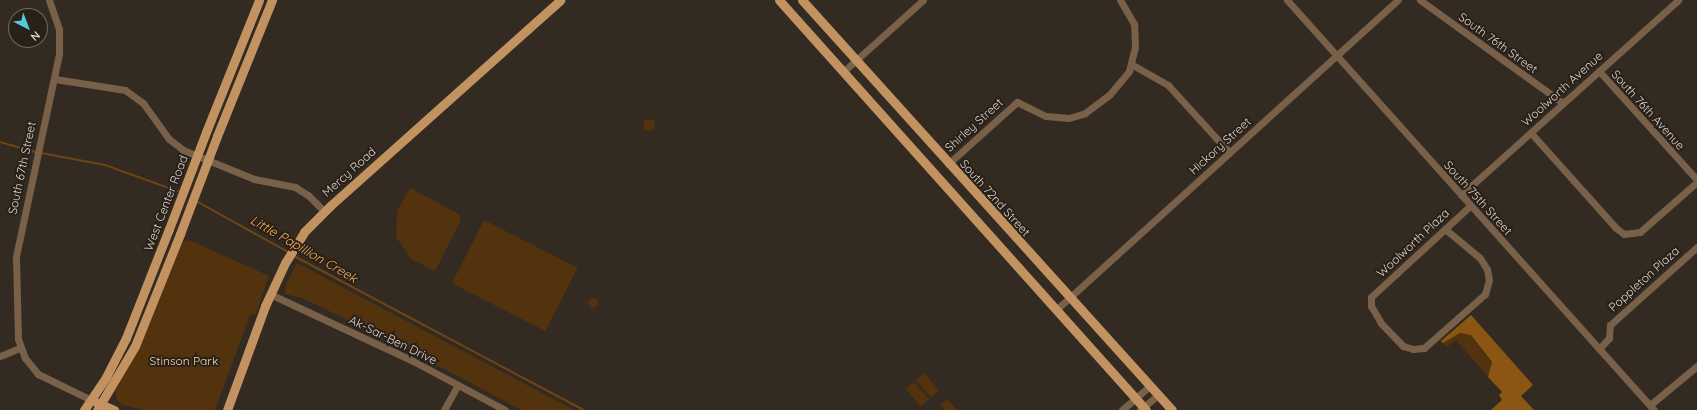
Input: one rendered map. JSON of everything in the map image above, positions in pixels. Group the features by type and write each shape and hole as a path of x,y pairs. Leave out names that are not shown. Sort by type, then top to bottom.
{"main road":[{"name":"West Center Road","path":"84,410 126,338 259,0"},
{"name":"West Center Road","path":"99,407 135,346 272,0"},
{"path":"779,0 1057,309 1136,398 1143,409"},
{"name":"South 72nd Street","path":"802,0 948,164 1172,410"},
{"name":"Mercy Road","path":"227,410 270,294 278,276 304,232 324,211 559,1"},
{"name":"South 67th Street","path":"91,400 99,407 114,410"}],"street":[{"name":"South 67th Street","path":"49,0 59,34 55,79 18,244 15,277 20,348 28,364 41,376 91,400"},
{"path":"844,71 922,0"},
{"path":"1120,0 1134,24 1135,47 1131,64 1168,85 1229,152"},
{"name":"South 75th Street","path":"1287,0 1470,206 1652,407"},
{"name":"Hickory Street","path":"1057,309 1398,0"},
{"name":"South 76th Street","path":"1420,0 1563,103"},
{"name":"Woolworth Avenue","path":"1461,195 1678,0"},
{"name":"Shirley Street","path":"948,164 1015,103 1022,102 1040,114 1052,117 1080,115 1098,104 1116,88 1131,64"},
{"name":"South 76th Avenue","path":"1599,71 1697,181"},
{"path":"55,79 125,90 143,103 169,139 182,150 254,179 295,187 308,195 324,211"},
{"path":"1530,133 1616,228 1629,235 1643,230 1697,181"},
{"name":"Woolworth Plaza","path":"1445,229 1461,240 1487,269 1489,280 1485,294 1424,348 1413,349 1403,346 1381,323 1372,306 1371,297 1470,206"},
{"name":"Poppleton Plaza","path":"1599,349 1609,338 1610,325 1697,247"},
{"name":"Ak-Sar-Ben Drive","path":"270,294 458,385 505,410"},
{"path":"0,356 20,348"},
{"path":"1652,407 1697,366"},
{"path":"444,410 458,385"},
{"path":"1122,410 1150,386"},
{"path":"1143,409 1158,395"}],"green space":[{"path":"647,119 651,119 655,125 651,131 647,131 643,127 643,123"},
{"path":"410,188 459,214 461,220 435,271 411,259 396,237 397,211"},
{"path":"484,220 578,268 545,331 452,283"},
{"name":"Stinson Park","path":"189,240 269,276 256,314 250,315 215,410 144,410 122,405 117,400 115,390 135,353 181,242"},
{"path":"297,263 574,410 521,410 396,343 302,298 285,294 286,284"},
{"path":"591,298 595,298 598,303 595,308 591,308 588,305 588,301"},
{"path":"1460,333 1471,335 1492,363 1488,377 1456,340 1447,347 1443,343"},
{"path":"924,373 939,390 931,398 916,380"},
{"path":"914,382 929,399 921,407 906,389"},
{"path":"947,399 957,410 944,410 940,405"}],"shaded area":[{"path":"1471,315 1533,385 1521,396 1534,410 1491,410 1502,400 1499,395 1502,392 1488,377 1492,362 1471,335 1460,333 1443,343 1441,341"}],"waterway":[{"name":"Little Papillion Creek","path":"0,142 36,152"},
{"name":"Little Papillion Creek","path":"41,153 105,165 180,192"},
{"name":"Little Papillion Creek","path":"196,201 288,252"},
{"name":"Little Papillion Creek","path":"294,256 584,410"}]}
